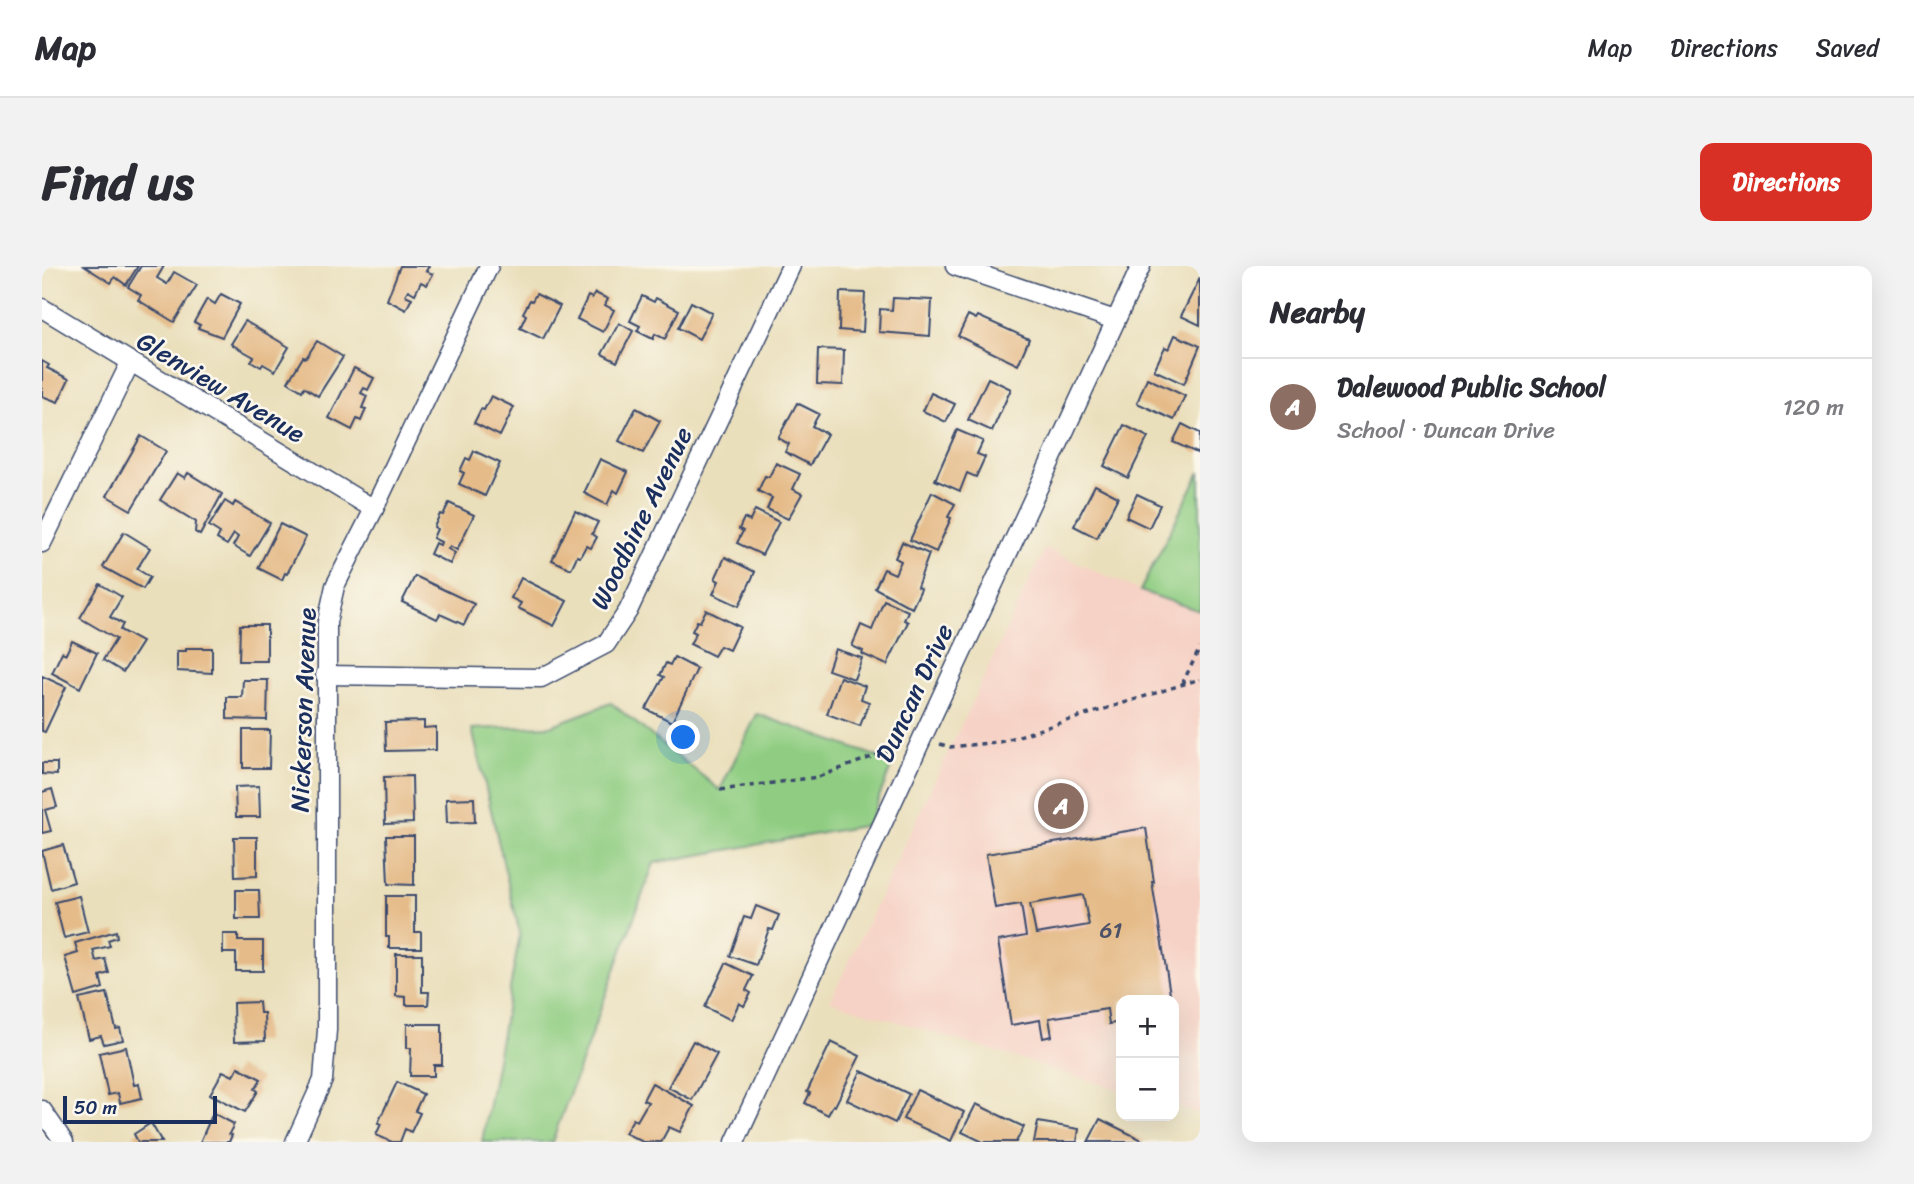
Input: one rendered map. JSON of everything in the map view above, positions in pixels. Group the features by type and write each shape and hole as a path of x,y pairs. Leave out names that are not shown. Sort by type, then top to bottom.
{"street":[{"name":"Nickerson Avenue","path":"295,1142 323,1080 327,1030 327,622 335,586 489,266"},
{"name":"Woodbine Avenue","path":"325,675 541,678 606,644 628,611 791,266"},
{"path":"955,266 1115,320"},
{"name":"Duncan Drive","path":"735,1142 1141,266"},
{"name":"Glenview Avenue","path":"42,308 374,509"},
{"path":"42,543 130,363"},
{"path":"42,1110 64,1142"}],"path":[{"path":"1181,685 1200,649"},
{"path":"720,790 818,777 921,739 950,747 1000,742 1200,679"}],"shaded area":[{"path":"1045,548 1140,591 1200,611 1200,1114 1179,1108 1179,995 1116,995 1116,1088 830,1001"}],"green space":[{"path":"1200,472 1200,611 1140,591"},
{"path":"611,703 720,790 757,714 893,762 868,825 654,863 552,1142 482,1142 520,934 472,729 550,726"}],"building":[{"path":"84,266 138,266 126,285 115,277 111,283"},
{"path":"141,266 164,266 157,278 167,284 174,272 197,285 174,322 138,300 141,295 128,287"},
{"path":"400,266 429,266 426,271 433,274 427,285 421,282 415,294 408,290 405,295 412,298 406,310 387,300"},
{"path":"1200,278 1200,325 1181,316"},
{"path":"840,292 865,293 863,332 839,330"},
{"path":"595,293 608,299 605,305 614,310 603,332 577,319 588,296 592,298"},
{"path":"221,294 240,304 222,337 198,328 200,325 194,322 207,299 215,304"},
{"path":"536,294 560,306 543,339 520,328 526,315 523,313"},
{"path":"642,296 654,302 656,298 679,310 665,339 655,334 653,339 637,331 640,326 630,321"},
{"path":"893,298 932,300 930,336 879,332 880,309 892,310"},
{"path":"691,302 712,313 699,339 678,328"},
{"path":"968,315 976,319 978,316 1029,339 1018,365 958,336"},
{"path":"245,321 289,347 275,371 251,361 254,357 231,344"},
{"path":"619,323 633,331 617,362 602,354"},
{"path":"1175,335 1200,346 1184,384 1154,370 1165,347 1169,349"},
{"path":"317,341 343,357 318,396 304,387 302,391 288,382 303,357 306,358"},
{"path":"818,349 844,350 843,385 817,384"},
{"path":"42,361 49,365 47,368 69,379 58,402 42,396"},
{"path":"354,368 374,378 368,390 364,388 361,393 367,396 362,408 366,409 361,421 357,419 352,430 329,418"},
{"path":"988,378 1011,389 992,431 968,420"},
{"path":"1147,378 1185,396 1174,420 1137,403"},
{"path":"931,393 955,404 946,422 923,411"},
{"path":"491,396 514,407 500,436 474,423"},
{"path":"797,403 819,414 812,426 827,434 810,465 785,452 789,444 778,438"},
{"path":"636,408 660,421 643,453 619,441"},
{"path":"1182,424 1200,433 1199,454 1173,442"},
{"path":"1124,425 1148,437 1128,478 1104,466"},
{"path":"957,430 983,441 977,454 985,457 976,477 967,473 960,491 935,480"},
{"path":"141,436 166,451 131,510 107,496"},
{"path":"474,451 500,463 485,496 459,484 464,473 460,471 466,458 470,460"},
{"path":"600,459 628,472 618,493 614,490 607,505 584,493"},
{"path":"776,463 800,474 793,489 802,494 788,519 767,509 772,498 758,491 765,476 769,477"},
{"path":"177,473 185,478 188,473 222,494 200,535 195,532 196,522 160,500"},
{"path":"1095,485 1118,497 1097,538 1074,526"},
{"path":"932,492 955,504 936,552 910,540"},
{"path":"1137,494 1160,505 1149,528 1126,517"},
{"path":"225,501 233,506 235,502 270,523 250,556 233,546 238,537 234,534 227,545 217,539 220,533 209,526"},
{"path":"449,503 474,515 457,550 450,546 448,549 455,553 450,564 430,554 435,543 440,545 441,542 433,538 437,529 434,527"},
{"path":"755,510 779,522 762,555 737,543 743,531 739,529 744,518 750,521"},
{"path":"575,511 598,522 592,534 597,537 591,548 586,546 580,557 577,556 571,569 552,560"},
{"path":"280,524 306,537 282,580 258,568"},
{"path":"124,532 150,548 137,569 150,577 143,589 103,567"},
{"path":"902,542 929,554 917,587 921,589 912,608 875,588 884,569 895,574 901,561 895,558"},
{"path":"725,557 755,572 739,606 713,594 719,581 715,579"},
{"path":"415,576 474,604 464,625 440,614 437,619 402,602"},
{"path":"521,578 567,601 554,626 518,608 521,603 511,598"},
{"path":"100,584 122,597 110,617 123,624 120,630 142,642 123,672 103,660 116,639 80,618"},
{"path":"884,600 908,611 904,620 908,622 887,665 862,654 863,651 852,646 861,625 872,630"},
{"path":"706,610 740,627 729,650 720,646 714,656 690,644 696,633 692,631"},
{"path":"240,625 267,625 267,661 239,661"},
{"path":"72,641 97,653 80,688 52,673 62,652 66,654"},
{"path":"186,648 212,648 212,673 177,671 177,651 186,651"},
{"path":"835,649 862,658 854,679 828,670"},
{"path":"674,657 697,669 672,722 646,709 664,677 660,675 666,663 670,665"},
{"path":"42,676 66,687 45,732 42,731"},
{"path":"840,677 865,686 861,699 869,702 860,726 827,714"},
{"path":"243,680 268,680 267,720 227,719 227,697 242,697"},
{"path":"424,721 424,728 436,727 436,750 386,751 385,722"},
{"path":"243,730 270,730 269,768 243,768"},
{"path":"42,763 57,763 57,775 42,774"},
{"path":"412,776 413,823 385,824 384,777"},
{"path":"259,786 260,817 236,817 235,787"},
{"path":"52,789 57,807 45,810 51,831 42,833 42,792"},
{"path":"474,798 475,822 447,823 446,799"},
{"path":"1146,828 1170,995 1116,995 1116,1023 1109,1024 1107,1009 1049,1018 1052,1036 1043,1038 1040,1020 1011,1025 998,941 1026,936 1021,904 995,908 986,854","holes":["1083,895 1089,925 1036,934 1030,904"]},
{"path":"386,836 414,836 414,885 388,884"},
{"path":"234,837 257,837 257,876 235,877"},
{"path":"63,845 74,882 51,889 42,851"},
{"path":"236,890 259,890 260,919 236,919"},
{"path":"79,896 88,932 64,938 55,902"},
{"path":"386,896 415,896 415,932 421,932 421,948 389,948 389,937 386,937"},
{"path":"756,906 779,915 773,930 769,929 756,965 730,956 744,917 751,919"},
{"path":"116,931 117,937 108,940 110,946 93,950 96,961 105,959 109,973 100,976 103,988 76,996 65,957 78,953 75,943"},
{"path":"223,934 238,934 238,941 263,941 263,971 236,971 236,953 223,953"},
{"path":"396,954 422,954 422,992 429,992 428,1005 406,1005 406,997 396,996"},
{"path":"726,963 753,976 746,990 751,993 744,1006 739,1003 731,1020 705,1007"},
{"path":"107,993 116,1029 120,1028 123,1040 104,1044 101,1036 89,1039 79,999"},
{"path":"259,1002 260,1013 264,1013 265,1041 234,1042 233,1003"},
{"path":"407,1024 442,1024 442,1065 434,1065 434,1076 410,1076 411,1048 407,1048"},
{"path":"693,1041 717,1054 692,1100 668,1087"},
{"path":"831,1042 860,1056 828,1115 805,1103 810,1093 807,1092"},
{"path":"126,1047 134,1085 139,1084 142,1098 120,1103 118,1093 108,1095 99,1053"},
{"path":"238,1067 261,1079 255,1089 258,1091 245,1112 210,1094 223,1071 233,1076"},
{"path":"861,1071 909,1094 895,1123 847,1100"},
{"path":"397,1082 423,1094 415,1111 420,1113 411,1132 405,1129 400,1142 392,1142 376,1135 381,1124 378,1123"},
{"path":"652,1083 694,1106 680,1132 669,1127 661,1142 643,1142 625,1133 633,1119 637,1121 648,1102 643,1100"},
{"path":"917,1090 964,1112 951,1141 903,1119"},
{"path":"976,1104 1024,1127 1016,1142 983,1142 962,1132"},
{"path":"213,1113 234,1124 229,1134 232,1135 229,1142 200,1142"},
{"path":"1100,1119 1146,1142 1088,1142"},
{"path":"1038,1122 1079,1129 1077,1142 1034,1142"},
{"path":"151,1123 162,1142 138,1142 134,1134"}],"place":[{"name":"Dalewood Public School","path":"1061,806"}]}
